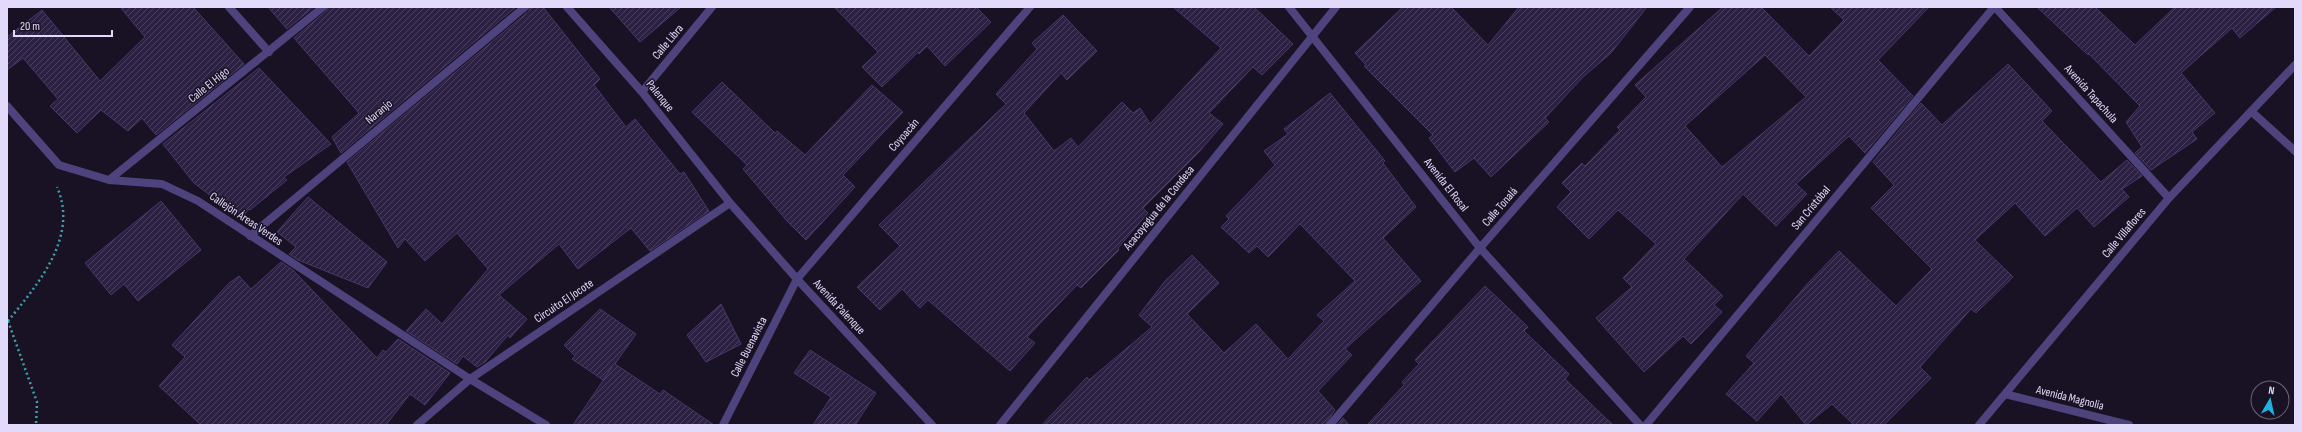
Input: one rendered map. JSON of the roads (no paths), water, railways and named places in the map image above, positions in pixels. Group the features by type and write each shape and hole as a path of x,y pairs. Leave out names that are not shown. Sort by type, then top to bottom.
{"street":[{"path":"229,7 269,52"},
{"name":"Calle El Higo","path":"109,180 323,7"},
{"name":"Naranjo","path":"250,236 525,7"},
{"name":"Palenque","path":"567,7 642,92 730,204"},
{"name":"Calle Libra","path":"642,92 712,7"},
{"name":"Coyoacán","path":"797,280 1030,7"},
{"name":"Avenida El Rosal","path":"1289,7 1480,248 1640,425"},
{"name":"Acacoyagua de la Condesa","path":"1000,425 1336,7"},
{"name":"Calle Tonalá","path":"1330,425 1480,248 1690,7"},
{"name":"Avenida Tapachula","path":"1994,7 2169,198"},
{"name":"San Cristóbal","path":"1646,425 1994,7"},
{"name":"Calle Villaflores","path":"1979,425 2169,198 2252,112 2295,64"},
{"name":"Callejón Áreas Verdes","path":"7,106 59,166 109,180 162,184 198,201 470,379 546,425"},
{"path":"2252,112 2295,151"},
{"name":"Avenida Palenque","path":"730,204 797,280 932,425"},
{"name":"Circuito El Jocote","path":"417,425 470,379 730,204"},
{"name":"Calle Buenavista","path":"723,425 797,280"},
{"name":"Avenida Magnolia","path":"2005,394 2129,425"}]}
